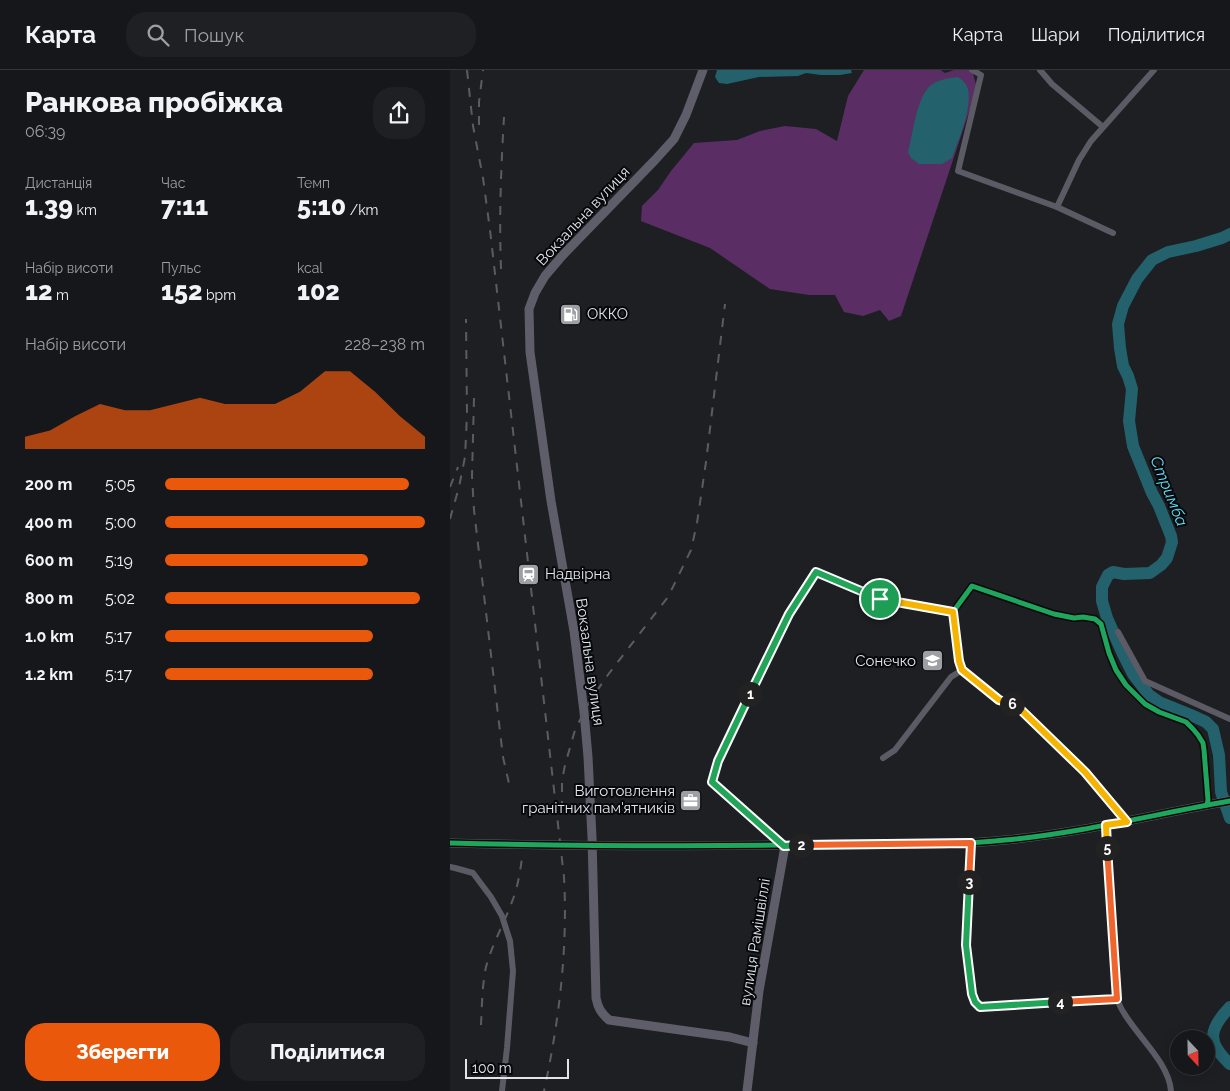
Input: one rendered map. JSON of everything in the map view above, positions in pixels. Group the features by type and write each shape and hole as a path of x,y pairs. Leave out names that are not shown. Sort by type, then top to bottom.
{"main road":[{"name":"Вокзальна вулиця","path":"703,70 686,114 674,138 545,276 535,293 529,309 530,352 551,501 574,631 584,712 592,837 596,998 598,1007 609,1020 730,1037 753,1043"},
{"path":"450,843 764,846 971,843 1048,835 1230,802"},
{"name":"вулиця Рамішвіллі","path":"747,1091 760,991 784,846"}],"street":[{"path":"972,70 981,74 958,171 1057,207 1113,234"},
{"path":"1040,70 1052,84 1103,128"},
{"path":"1057,207 1079,160 1091,140 1154,70"},
{"path":"784,846 712,782 718,761 789,614 816,572 880,599 953,612"},
{"path":"1127,822 1085,772 1017,706 999,700 962,670 959,661 953,612 972,586 1054,614 1074,618 1095,619 1101,624 1109,653 1116,670 1126,686 1145,704 1159,712 1186,722 1198,735 1204,750 1210,805"},
{"path":"1118,632 1145,681 1230,719"},
{"path":"883,758 895,750 951,677 962,670"},
{"path":"1106,825 1117,999 1124,1013 1163,1066 1168,1076 1171,1091"},
{"path":"971,843 966,945 972,994 975,1002 980,1007 1117,999"},
{"path":"450,868 473,873 502,916 510,941 513,971 502,1091"}],"shaded area":[{"path":"864,70 941,70 945,73 954,70 972,70 977,88 901,316 889,321 880,310 863,316 844,312 835,295 809,295 770,289 710,248 641,221 642,206 658,190 694,143 737,140 760,131 785,126 816,129 837,141 848,96"}],"water":[{"path":"717,70 851,70 852,73 821,75 806,73 798,76 759,77 727,84 719,83 715,77"},
{"path":"958,77 964,81 969,97 962,130 952,158 942,164 919,164 911,158 908,152 915,118 924,94 928,88 938,81"}],"waterway":[{"name":"Стримба","path":"1230,234 1196,246 1168,252 1152,260 1137,279 1123,306 1118,324 1123,366 1132,389 1129,421 1133,446 1159,506 1172,542 1167,558 1150,573 1124,574 1113,572 1108,575 1102,587 1102,601 1107,618 1133,674 1149,695 1159,702 1206,722 1213,729 1219,755 1221,792 1230,818"},
{"name":"Стримба","path":"1230,1007 1218,1022 1213,1036 1217,1049 1230,1064"}],"railway":[{"path":"467,70 473,126 490,230 564,877 565,931 561,985 544,1091"},
{"path":"479,125 479,102 483,70"},
{"path":"501,269 500,231 504,117"},
{"path":"562,810 562,781 575,730 588,704 607,676 668,597 691,550 706,462 725,304"},
{"path":"450,519 465,457 467,415 466,319"},
{"path":"474,398 472,476 474,510 503,757 510,788"},
{"path":"450,487 458,467"},
{"path":"481,1025 486,967 515,894 522,858"}],"cycle path":[{"path":"1127,822 1085,773 1017,706 999,700 962,670 959,661 953,612 972,586 1054,614 1074,618 1095,619 1101,624 1109,653 1116,670 1126,685 1145,704 1159,712 1186,722 1203,743 1207,805"},
{"path":"450,843 696,846 965,843 1062,833 1230,801"}],"place":[{"name":"ОККО","path":"571,314"},
{"name":"Надвірна","path":"529,574"},
{"name":"Сонечко","path":"932,661"},
{"name":"Виготовлення гранітних пам'ятників","path":"691,800"}],"route":[{"path":"816,572 880,599 953,612 959,661 962,670 999,700 1017,706 1085,772 1127,822 1106,825 1117,999 980,1007 975,1002 972,994 966,945 971,843 784,846 712,782 718,761 789,614 816,572"}]}
